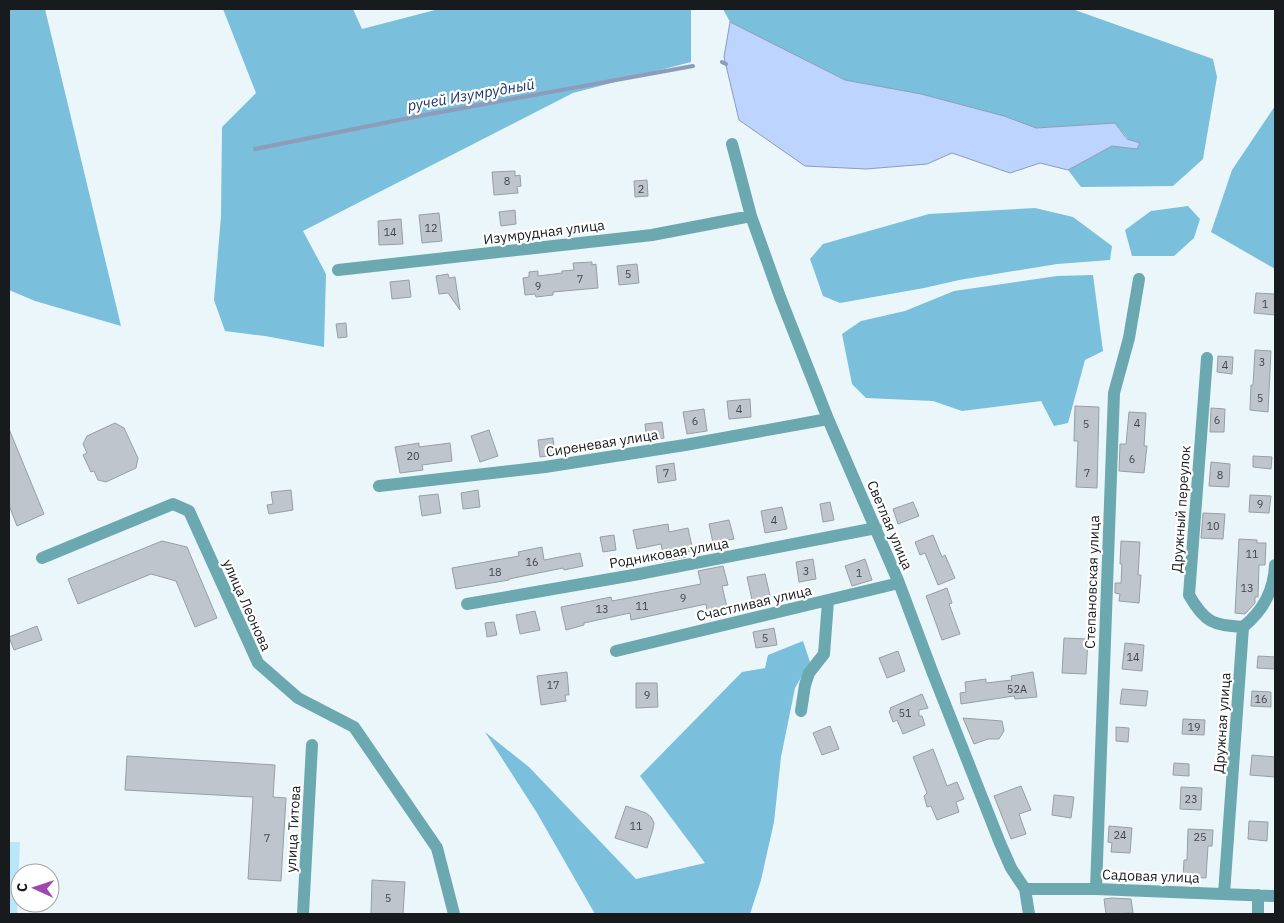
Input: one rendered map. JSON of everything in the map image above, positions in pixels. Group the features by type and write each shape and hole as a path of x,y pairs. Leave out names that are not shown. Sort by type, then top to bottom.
{"street":[{"name":"Светлая улица","path":"732,144 751,216 780,297 828,418 899,583 1000,844 1011,868 1025,889 1029,914"},
{"name":"Изумрудная улица","path":"338,270 652,235 751,216"},
{"name":"Степановская улица","path":"1096,889 1114,393 1129,338 1139,279"},
{"name":"Дружный переулок","path":"1207,358 1189,595 1199,612 1208,620 1220,625 1243,627"},
{"name":"Сиреневая улица","path":"379,486 545,467 685,445 828,418"},
{"name":"улица Леонова","path":"42,558 173,504 188,511 258,663 298,698 354,727 438,848 454,914"},
{"name":"Родниковая улица","path":"467,604 639,574 876,528"},
{"path":"1243,627 1261,610 1269,595 1275,565"},
{"name":"Счастливая улица","path":"616,651 899,583"},
{"path":"801,711 805,685 809,674 824,654 828,601"},
{"name":"Дружная улица","path":"1224,894 1243,627"},
{"name":"улица Титова","path":"303,914 312,745"},
{"name":"Садовая улица","path":"1025,889 1096,889 1275,896"},
{"path":"1258,895 1258,914"}],"shaded area":[{"path":"9,9 45,9 121,326 35,301 9,290"},
{"path":"223,9 353,9 362,29 439,9 691,9 691,62 573,93 303,231 326,274 324,347 225,331 214,300 221,216 222,127 256,93"},
{"path":"723,9 1072,9 1213,59 1217,77 1203,159 1173,186 1081,187 1068,170 1112,146 1136,149 1115,123 1036,128 1004,116 921,94 845,80 730,22"},
{"path":"730,22 845,80 921,94 1004,116 1036,128 1115,123 1127,139 1140,143 1137,149 1112,146 1068,170 1040,163 1010,173 952,153 927,164 866,169 805,166 739,120 724,57"},
{"path":"1275,106 1275,269 1211,232 1232,170"},
{"path":"1188,206 1200,219 1194,238 1174,256 1132,256 1125,230 1151,211"},
{"path":"1035,208 1073,217 1112,246 1110,260 1057,264 959,280 840,303 823,296 810,259 823,244 929,214"},
{"path":"1093,275 1103,351 1085,360 1068,423 1054,426 1041,401 962,411 933,401 866,398 852,384 842,334 861,321 905,311 954,291 1057,276"},
{"path":"803,641 810,662 795,688 781,757 774,822 761,880 750,914 595,914 537,813 485,732 529,767 636,879 705,863 640,776 742,672 765,668 768,655"},
{"path":"9,842 20,842 19,863 10,863 10,913 17,914 9,914"}],"building":[{"path":"515,171 515,176 520,175 521,186 517,187 518,193 494,195 492,172"},
{"path":"647,180 648,196 635,197 634,181"},
{"path":"515,210 516,224 501,226 499,212"},
{"path":"439,213 442,241 422,243 419,215"},
{"path":"401,219 403,244 379,245 378,221"},
{"path":"592,262 592,265 596,264 598,288 553,292 553,295 536,297 535,294 525,295 523,278 529,277 529,272 538,271 538,276 562,273 562,271 574,270 573,263"},
{"path":"637,264 639,283 619,285 617,266"},
{"path":"448,274 449,278 455,277 460,310 448,293 439,294 436,276"},
{"path":"409,280 411,297 392,299 390,282"},
{"path":"1256,293 1275,294 1275,315 1254,313"},
{"path":"346,323 347,337 338,338 336,324"},
{"path":"1255,350 1271,351 1268,412 1250,410"},
{"path":"1218,356 1233,357 1232,374 1217,372"},
{"path":"750,399 751,417 729,419 727,401"},
{"path":"1075,406 1099,407 1097,488 1076,487 1078,441 1074,441"},
{"path":"1211,408 1225,409 1224,432 1210,432"},
{"path":"704,409 707,431 687,434 683,412"},
{"path":"1129,412 1146,413 1144,446 1147,446 1144,473 1119,471 1120,444 1126,444"},
{"path":"662,422 664,438 647,441 645,424"},
{"path":"115,423 124,428 138,458 136,468 106,482 98,480 94,471 91,472 83,455 87,453 83,444 87,436"},
{"path":"9,429 44,514 17,526 9,505"},
{"path":"489,430 498,456 480,462 471,436"},
{"path":"553,438 555,455 540,457 538,440"},
{"path":"419,443 419,447 450,443 452,461 422,465 423,470 400,473 395,447"},
{"path":"1253,456 1272,457 1271,469 1253,467"},
{"path":"1211,462 1230,464 1229,487 1209,486"},
{"path":"674,463 676,480 658,483 656,466"},
{"path":"291,490 293,510 269,514 267,505 273,504 271,492"},
{"path":"478,490 480,507 463,509 461,493"},
{"path":"438,494 441,513 422,516 419,496"},
{"path":"1250,495 1271,496 1269,513 1249,512"},
{"path":"830,502 834,520 823,522 820,504"},
{"path":"913,502 919,516 898,524 893,509"},
{"path":"782,507 787,529 765,533 761,511"},
{"path":"1203,513 1225,514 1223,539 1201,538"},
{"path":"729,520 734,539 713,543 709,524"},
{"path":"668,524 669,532 688,528 693,551 685,552 686,557 664,561 661,544 637,549 633,530"},
{"path":"614,535 616,550 603,552 600,537"},
{"path":"933,535 942,557 945,555 955,578 938,585 925,553 920,555 915,542"},
{"path":"1239,539 1257,540 1257,543 1266,543 1265,565 1259,565 1258,597 1255,597 1255,603 1245,614 1235,613"},
{"path":"162,541 187,547 217,618 195,627 176,581 151,574 78,604 68,579"},
{"path":"1121,541 1140,542 1138,575 1141,575 1139,603 1119,601 1120,594 1115,593 1115,583 1121,583"},
{"path":"542,547 544,560 580,553 583,566 564,570 563,568 456,589 452,568 519,556 518,552"},
{"path":"813,559 816,579 799,582 796,562"},
{"path":"865,559 872,580 852,586 845,566"},
{"path":"723,566 728,585 722,586 727,607 707,611 706,604 631,620 630,613 584,623 584,625 566,630 561,607 611,597 612,601 701,584 698,571"},
{"path":"765,574 771,600 753,604 747,577"},
{"path":"947,588 952,603 949,604 960,634 942,640 926,596"},
{"path":"535,611 540,630 520,634 516,615"},
{"path":"494,622 497,635 487,637 485,623"},
{"path":"37,626 42,640 14,650 9,637"},
{"path":"774,628 777,645 756,648 753,632"},
{"path":"1064,638 1088,639 1086,674 1062,673"},
{"path":"1125,643 1144,645 1142,671 1122,669"},
{"path":"898,651 905,671 887,678 879,658"},
{"path":"1258,656 1275,657 1275,669 1257,668"},
{"path":"567,672 569,695 565,695 566,701 541,705 537,676"},
{"path":"1033,672 1037,697 1015,699 1014,696 961,704 960,693 966,692 965,682 986,679 986,683 1012,680 1011,676"},
{"path":"636,683 657,683 658,707 636,708"},
{"path":"1122,689 1148,691 1146,706 1120,704"},
{"path":"1252,691 1271,692 1271,707 1251,706"},
{"path":"922,694 928,708 919,710 919,716 922,716 925,725 903,734 897,720 893,722 889,711 891,710 890,708"},
{"path":"963,718 1002,721 1004,731 999,739 988,739 974,744"},
{"path":"1183,719 1205,720 1204,735 1182,734"},
{"path":"830,726 839,749 822,755 813,733"},
{"path":"1116,727 1129,728 1128,742 1116,741"},
{"path":"933,749 947,786 957,782 964,799 956,802 959,812 937,820 931,806 927,807 924,796 927,793 913,757"},
{"path":"1252,755 1275,757 1275,777 1250,775"},
{"path":"127,756 275,765 273,797 286,798 281,881 248,879 253,797 125,790"},
{"path":"1174,763 1189,764 1189,776 1173,775"},
{"path":"1021,786 1031,810 1019,814 1026,834 1011,839 994,796"},
{"path":"1181,787 1202,788 1201,810 1180,809"},
{"path":"1054,795 1074,797 1071,818 1052,815"},
{"path":"626,806 646,813 654,823 647,848 615,838"},
{"path":"1249,821 1268,822 1267,841 1248,839"},
{"path":"1109,826 1132,828 1130,853 1111,852 1112,843 1108,842"},
{"path":"1188,829 1213,830 1212,846 1208,846 1206,878 1183,877 1184,860 1187,860"},
{"path":"372,880 405,882 403,914 371,914"},
{"path":"1104,899 1131,899 1133,913 1106,914"}],"waterway":[{"name":"ручей Изумрудный","path":"722,62 726,64"},
{"name":"ручей Изумрудный","path":"255,149 419,116 693,66"}]}
